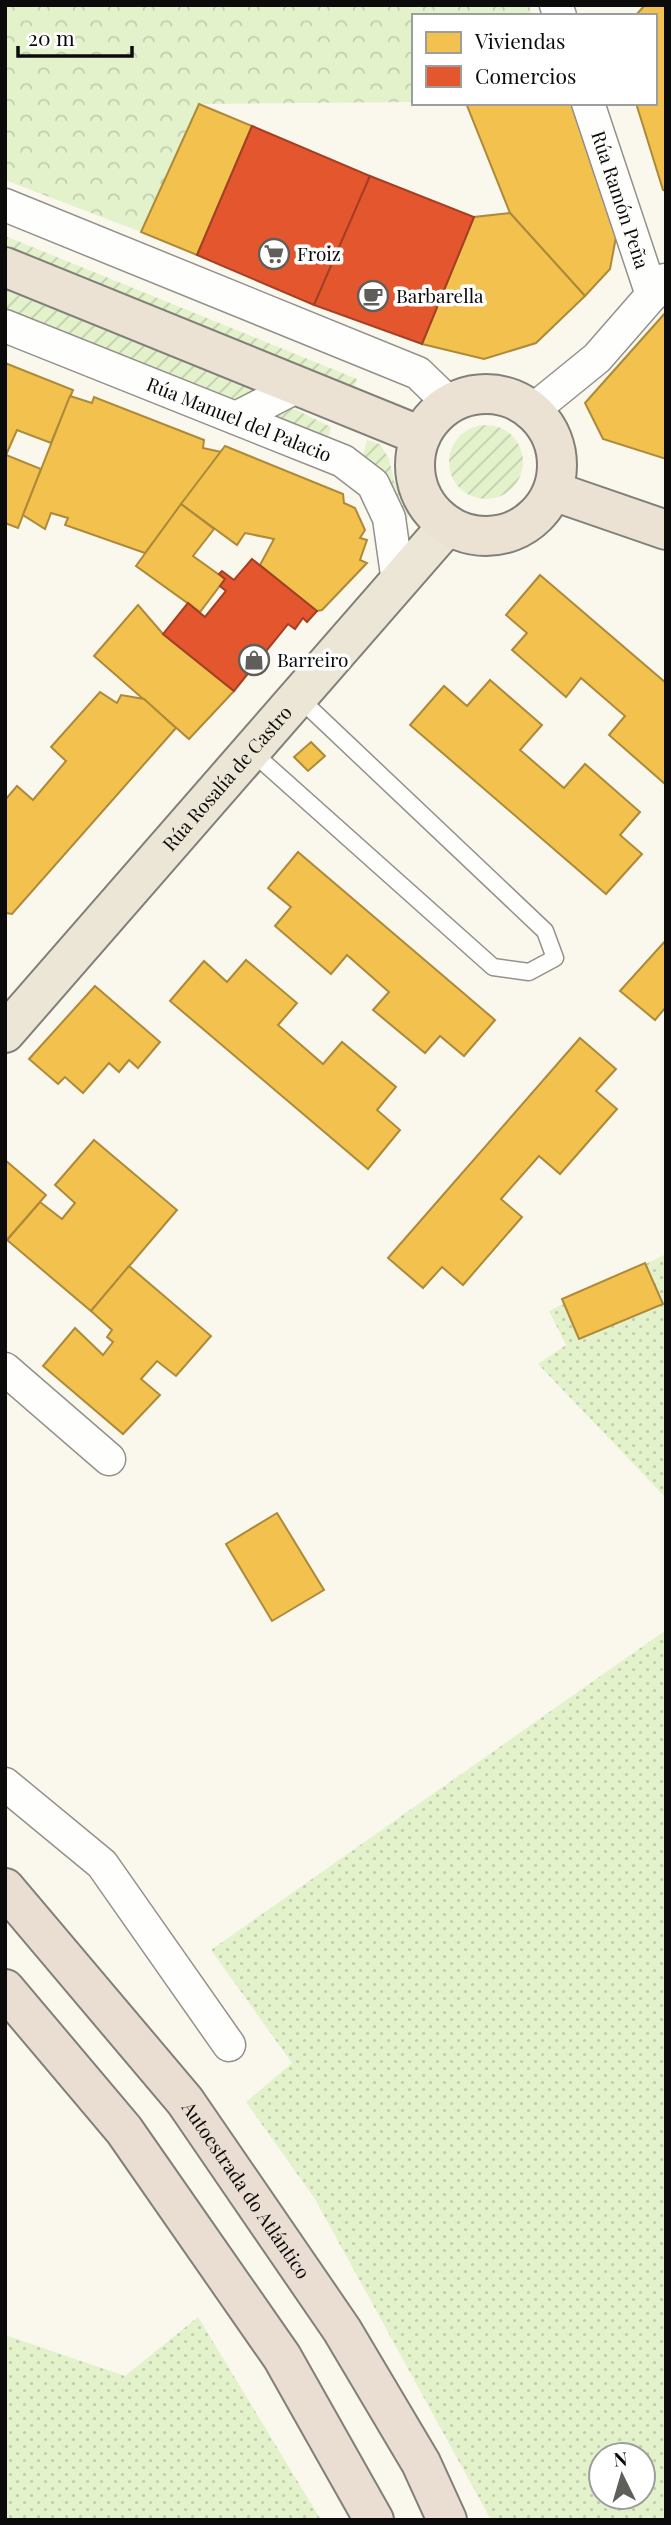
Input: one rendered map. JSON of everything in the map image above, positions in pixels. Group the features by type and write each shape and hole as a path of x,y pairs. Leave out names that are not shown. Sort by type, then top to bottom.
{"highway":[{"path":"5,267 421,436"},
{"path":"492,393 514,398 533,410 548,426 556,447 558,469 553,491 543,509 528,523 509,532 488,536 467,533 448,526 433,512 422,495 416,476 415,456 421,436 433,417 449,403 470,395 492,393"},
{"path":"553,491 666,530"},
{"name":"Autoestrada do Atlántico","path":"5,1888 185,2101 341,2330 421,2463 447,2520"},
{"path":"5,1989 124,2130 282,2357 374,2520"}],"main road":[{"name":"Rúa Rosalía de Castro","path":"5,1033 448,526"}],"street":[{"name":"Rúa Ramón Peña","path":"590,105 659,287"},
{"path":"5,205 407,368 418,373 449,403"},
{"path":"533,410 597,358 659,287"},
{"name":"Rúa Manuel del Palacio","path":"5,326 343,461 373,484 389,518 398,582"},
{"path":"236,418 298,386"},
{"path":"5,1369 109,1459"},
{"path":"5,1784 102,1864 229,2045"}],"lane":[{"path":"251,751 493,967 529,972 555,958 545,931 298,697"}],"green space":[{"path":"5,5 529,5 531,14 412,14 412,102 199,104 141,232 5,180"},
{"path":"5,236 357,379 353,393 5,254"},
{"path":"5,290 260,392 235,402 5,311"},
{"path":"286,405 331,427 326,444 257,419"},
{"path":"493,425 513,435 521,448 521,476 513,489 500,497 479,499 459,489 451,476 449,455 459,435 472,427"},
{"path":"367,440 380,444 389,459 394,481 408,514 405,534 362,460"},
{"path":"666,1254 666,1498 538,1364 566,1345 549,1311"},
{"path":"666,1630 666,2520 491,2520 315,2199 246,2102 292,2063 211,1950"},
{"path":"198,2317 321,2520 5,2520 5,2335 125,2376"}],"building: Viviendas":[{"path":"645,5 666,5 666,191 663,190 637,105 657,105 657,14 637,14"},
{"path":"199,104 252,126 197,255 141,232"},
{"path":"467,105 575,105 616,237 610,269 585,296 510,213"},
{"path":"510,213 585,296 536,343 484,359 422,344 474,217"},
{"path":"666,312 666,459 603,439 585,403"},
{"path":"5,363 73,390 51,443 17,430 6,455 41,469 18,528 5,523"},
{"path":"70,396 92,403 94,397 204,440 203,448 221,452 145,553 65,525 68,518 51,513 45,529 23,515"},
{"path":"225,446 343,494 344,503 355,508 365,530 360,538 367,540 360,560 367,563 322,610 317,611 260,565 274,539 245,533 237,545 181,504"},
{"path":"181,504 214,529 193,556 225,579 200,612 136,566"},
{"path":"540,575 666,683 665,784 609,735 625,716 581,678 566,697 512,650 527,633 506,615"},
{"path":"138,605 163,634 234,691 189,739 94,656"},
{"path":"490,680 542,725 520,750 564,788 585,764 640,812 620,835 642,854 606,894 410,725 444,686 467,706"},
{"path":"100,692 117,703 121,695 144,699 176,728 12,914 5,913 5,800 17,786 33,800 66,761 51,747"},
{"path":"311,742 325,756 308,771 294,757"},
{"path":"298,852 495,1020 464,1056 440,1036 425,1053 373,1010 389,992 347,955 331,974 275,926 291,907 268,888"},
{"path":"666,940 666,1007 655,1020 620,991"},
{"path":"246,960 297,1003 278,1025 323,1064 342,1042 396,1087 377,1110 400,1130 368,1169 170,1001 204,961 227,982"},
{"path":"95,986 160,1042 138,1068 129,1060 119,1072 109,1063 83,1093 65,1077 58,1084 29,1059"},
{"path":"580,1038 616,1069 596,1091 617,1109 560,1174 539,1156 501,1199 522,1217 463,1285 442,1267 423,1288 388,1258"},
{"path":"94,1140 177,1210 91,1311 7,1240 40,1202 62,1219 75,1203 55,1185"},
{"path":"5,1160 46,1195 5,1242"},
{"path":"645,1263 663,1304 579,1339 562,1299"},
{"path":"129,1266 211,1336 176,1376 157,1361 141,1379 160,1395 123,1434 43,1366 75,1328 103,1355 113,1342 107,1337 112,1330 91,1311"},
{"path":"277,1513 324,1590 272,1621 226,1544"}],"building: Comercios":[{"path":"252,126 370,176 314,305 197,255"},
{"path":"370,176 474,217 422,344 314,305"},
{"path":"252,559 317,611 307,622 303,618 295,629 288,624 234,691 163,634 188,603 205,617 226,591 220,586 225,579 219,574 222,571 234,580"}],"place":[{"name":"Froiz","path":"274,254"},
{"name":"Barbarella","path":"373,296"},
{"name":"Barreiro","path":"254,660"}]}
